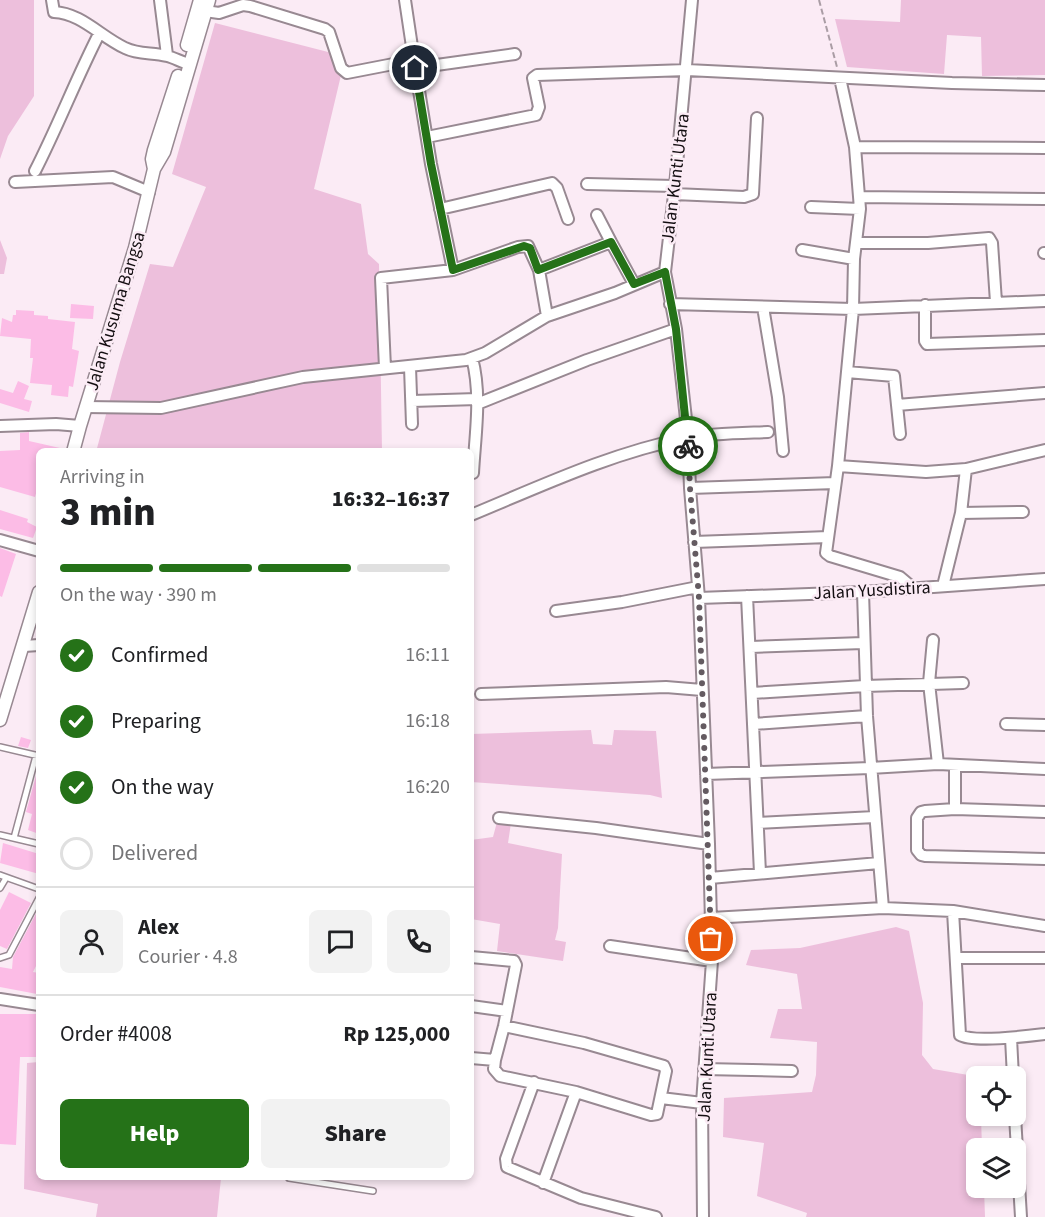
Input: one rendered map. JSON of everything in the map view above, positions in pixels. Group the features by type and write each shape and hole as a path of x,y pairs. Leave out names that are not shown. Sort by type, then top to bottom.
{"street":[{"path":"52,0 53,11 70,14 99,34 127,49 167,56 186,63"},
{"path":"160,0 167,56"},
{"path":"203,5 219,13 259,0"},
{"path":"405,0 414,64 453,270"},
{"name":"Jalan Kunti Utara","path":"692,0 687,70 665,272 676,329 688,437 698,593 709,844 712,961 702,1103 703,1217"},
{"name":"Jalan Kusuma Bangsa","path":"75,448 135,248 154,169 152,159 154,150 186,63 203,5"},
{"path":"243,5 327,30 342,70 346,73 515,54"},
{"path":"35,171 62,119 82,67 99,34"},
{"path":"427,137 536,115 539,107 533,81 536,75 687,70 952,83 1045,85"},
{"path":"840,78 855,147 860,209 838,466 826,550 828,555 900,577 913,588"},
{"path":"587,184 744,197 753,194 757,118"},
{"path":"855,147 1045,148"},
{"path":"15,182 110,176 149,192"},
{"path":"440,209 552,183 557,188 568,219"},
{"path":"860,197 1045,199"},
{"path":"811,207 860,209"},
{"path":"597,215 634,284"},
{"path":"857,243 928,243 989,238 992,241 996,302"},
{"path":"538,270 611,242"},
{"path":"385,368 381,278 453,270 524,246 530,248 538,270 547,316"},
{"path":"802,250 854,259"},
{"path":"86,407 161,408 303,377 410,367 472,358 485,353 547,316 665,272"},
{"path":"670,304 853,309 1045,300"},
{"path":"925,305 925,341 927,344 1045,340"},
{"path":"763,307 778,397 783,451"},
{"path":"412,401 477,402 676,329"},
{"path":"472,358 475,368 477,402 474,448"},
{"path":"410,367 412,424"},
{"path":"847,372 892,374 895,380 900,434"},
{"path":"897,405 1045,393"},
{"path":"0,426 56,424 80,426"},
{"path":"474,514 571,474 649,447 688,437 768,432"},
{"path":"838,466 926,472 966,469 1045,450"},
{"path":"943,586 962,513 966,469"},
{"path":"690,488 835,483"},
{"path":"962,513 1023,512"},
{"path":"694,542 828,537"},
{"path":"0,540 36,550"},
{"name":"Jalan Yusdistira","path":"556,611 698,593 747,596 863,592 1045,579"},
{"path":"863,592 863,643 870,768 883,908"},
{"path":"747,596 760,873"},
{"path":"0,720 3,700 24,646 36,603"},
{"path":"933,640 929,683 938,764"},
{"path":"751,647 863,643"},
{"path":"24,646 36,645"},
{"path":"752,693 963,682"},
{"path":"481,694 666,687 702,690"},
{"path":"753,724 867,716"},
{"path":"1006,724 1045,725"},
{"path":"706,774 938,764 1045,769"},
{"path":"955,765 955,809"},
{"path":"1045,812 955,809 925,811 918,815 917,850 921,855 1045,859"},
{"path":"759,823 875,817"},
{"path":"499,818 596,828 709,844"},
{"path":"710,878 879,863"},
{"path":"711,918 883,908 953,911 1045,926"},
{"path":"953,911 960,1035 967,1038 1011,1038 1045,1034"},
{"path":"610,946 712,961"},
{"path":"474,957 516,963 495,1060 494,1068 498,1074 576,1092 654,1116 658,1113 666,1071 665,1067 660,1064 584,1043 504,1026"},
{"path":"956,958 1045,958"},
{"path":"0,999 36,1005"},
{"path":"474,1006 507,1011"},
{"path":"1011,1038 1012,1066"},
{"path":"474,1058 495,1060"},
{"path":"704,1069 792,1071"},
{"path":"534,1082 505,1163 509,1170 581,1198 656,1217"},
{"path":"543,1183 576,1092"},
{"path":"661,1098 702,1103"},
{"path":"1016,1126 1021,1217"}],"lane":[{"path":"0,747 36,756"},
{"path":"14,838 36,760"},
{"path":"0,835 36,843"},
{"path":"0,888 3,876 36,888"},
{"path":"0,958 9,955 36,904"},
{"path":"305,1180 373,1191"},
{"path":"344,1185 345,1180"}],"path":[{"path":"819,0 840,78"}],"shaded area":[{"path":"0,0 34,0 34,96 8,136 0,159"},
{"path":"901,0 1045,0 1045,75 982,76 981,37 947,35 944,74 847,67 835,19 900,22"},
{"path":"215,23 332,53 342,71 314,189 361,204 368,254 379,264 382,448 97,448 150,264 173,267 206,187 172,174"},
{"path":"0,240 7,258 4,274 0,274"},
{"path":"591,730 593,744 612,745 614,730 656,731 662,798 650,795 474,782 474,734"},
{"path":"497,822 511,823 508,843 562,854 558,928 555,940 566,942 563,961 497,951 500,924 474,920 474,840 493,837"},
{"path":"896,927 909,931 923,1003 922,1055 933,1069 966,1075 966,1126 981,1126 982,1138 966,1138 966,1198 984,1198 985,1217 806,1217 807,1213 757,1196 764,1143 723,1137 724,1098 812,1092 816,1075 817,1042 770,1038 778,1009 802,1009 797,974 746,965 751,950 800,948"},
{"path":"36,1062 36,1180 221,1180 217,1217 96,1217 98,1204 24,1189 27,1063"}],"building":[{"path":"71,304 94,306 93,319 70,318"},
{"path":"16,310 34,311 34,315 48,316 48,319 75,322 72,349 79,351 73,387 69,386 68,397 51,395 52,385 30,383 33,358 30,358 31,339 0,336 2,318 12,322"},
{"path":"18,381 29,386 24,399 32,401 29,412 0,403 0,389 13,393"},
{"path":"29,432 29,441 60,448 36,448 35,497 0,487 0,451 20,450 20,433"},
{"path":"0,510 28,519 27,522 36,526 33,538 0,529"},
{"path":"0,548 16,554 2,597 0,596"},
{"path":"21,737 31,740 28,748 18,746"},
{"path":"36,776 36,833 28,830 32,814 26,812"},
{"path":"3,843 36,853 36,873 0,863"},
{"path":"9,892 31,903 7,949 0,946 0,910"},
{"path":"36,914 36,966 33,972 36,972 36,994 0,987 0,967 12,969 13,957"},
{"path":"0,1014 36,1014 36,1057 20,1057 16,1145 0,1144"}],"way so far":[{"path":"688,446 699,598 711,939"}],"route":[{"path":"415,68 431,164 453,270 518,247 528,246 538,270 611,242 634,284 665,272 666,288 676,329 688,446"}]}
